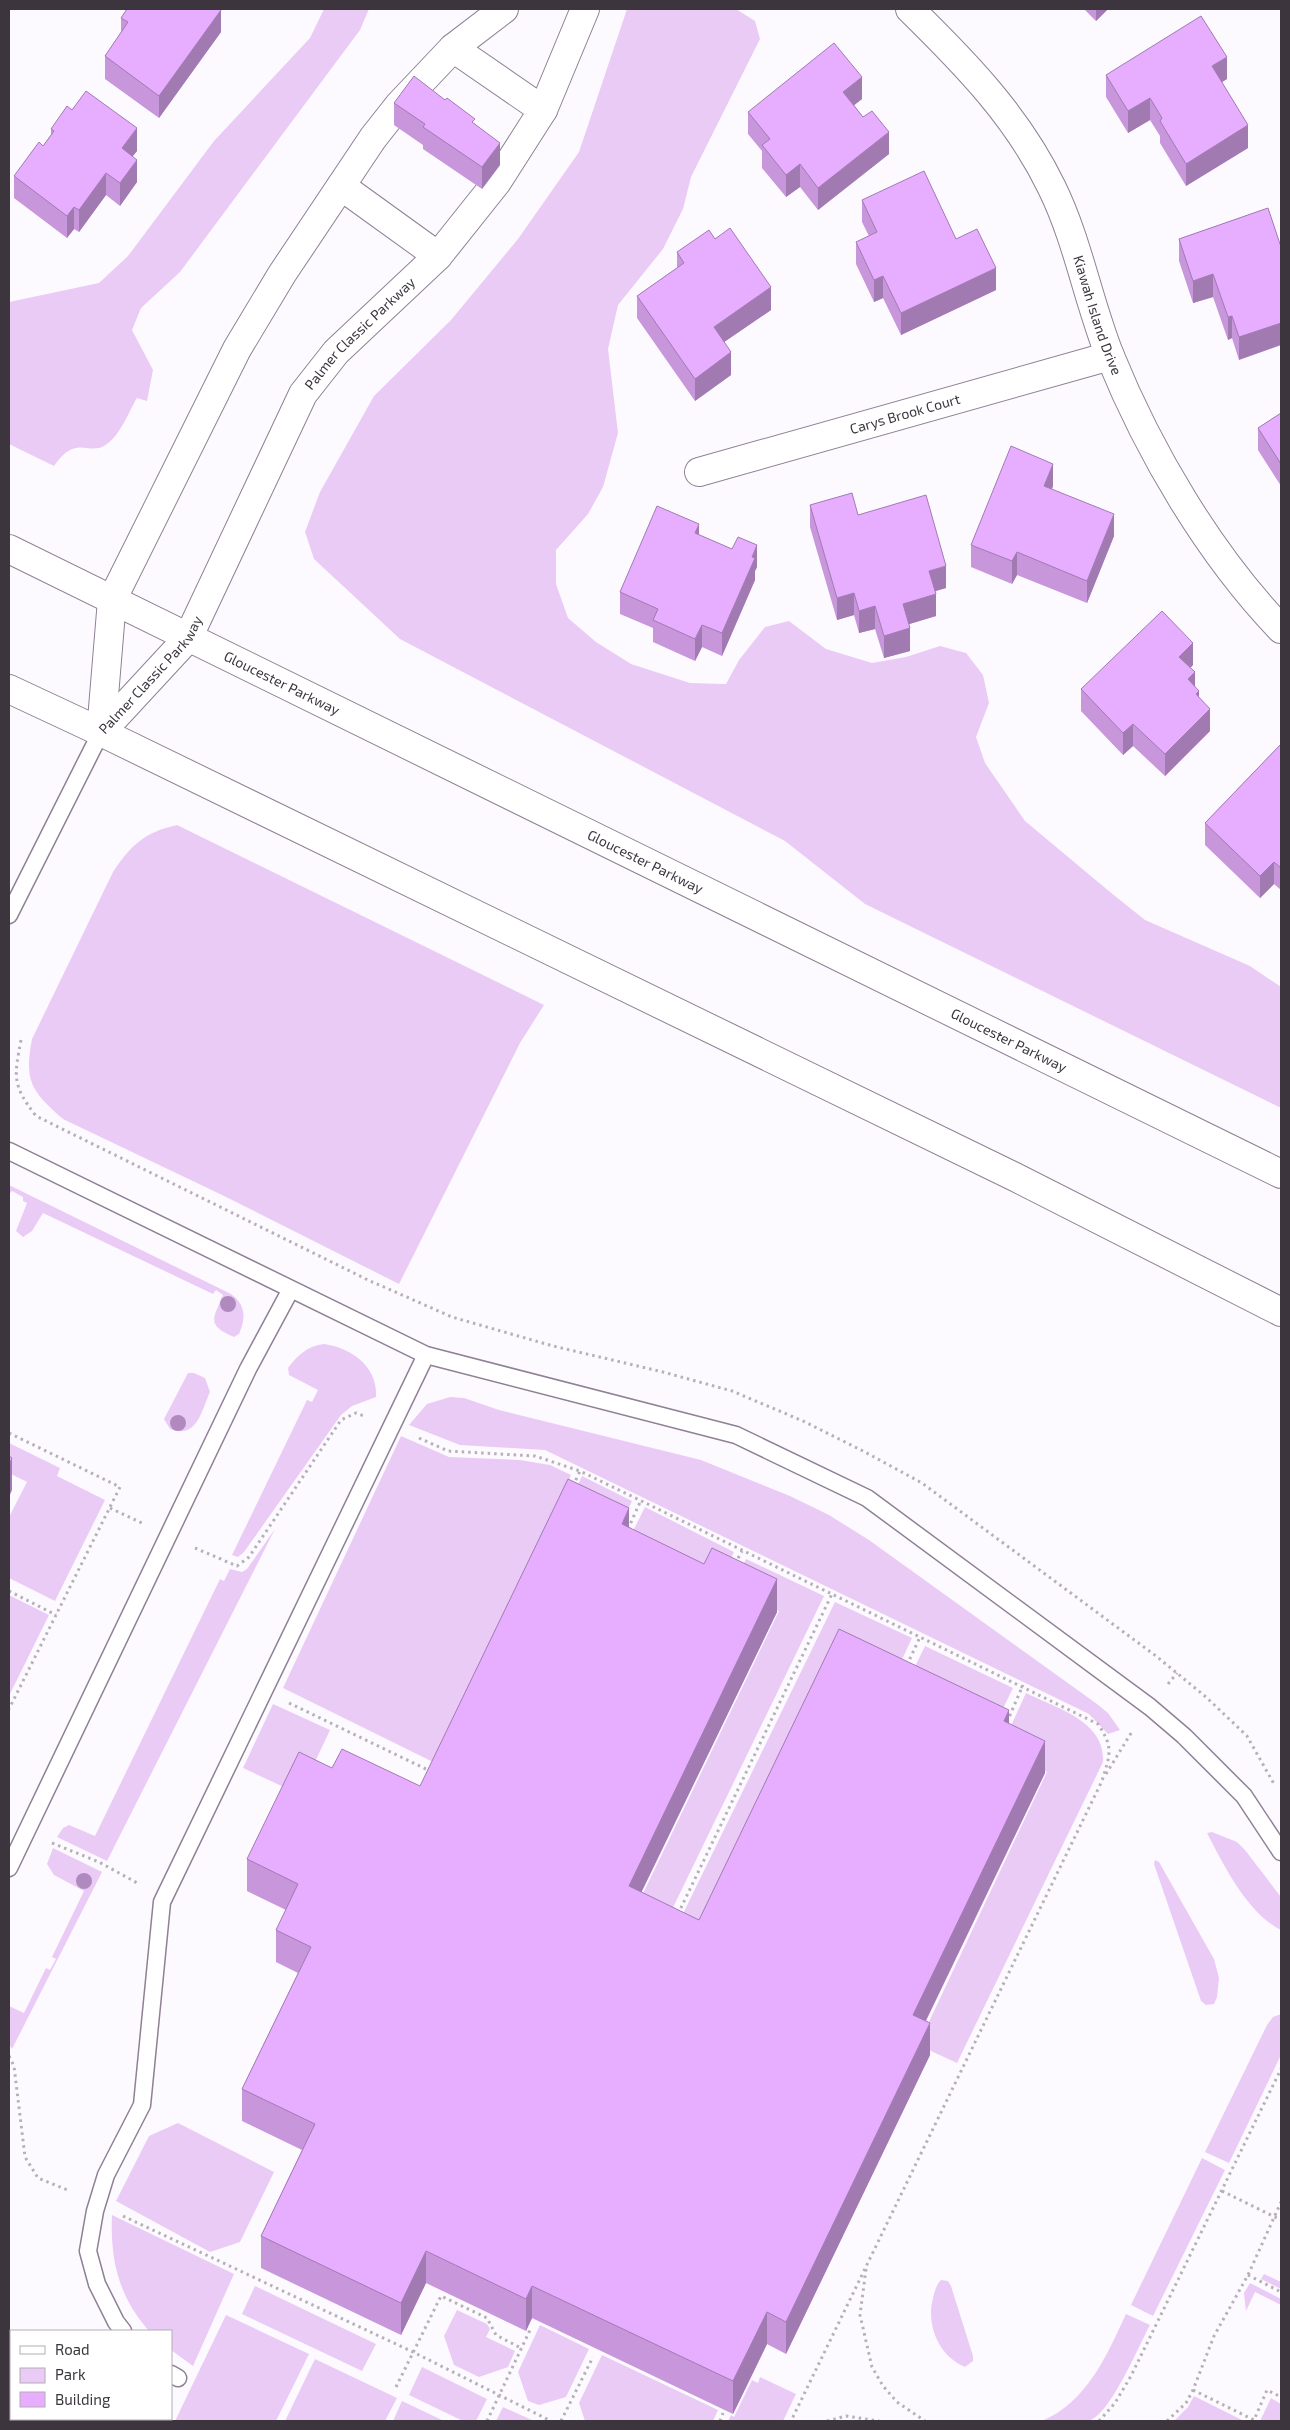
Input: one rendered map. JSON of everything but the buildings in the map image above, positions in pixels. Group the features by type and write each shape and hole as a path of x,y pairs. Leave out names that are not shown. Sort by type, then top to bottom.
{"street":[{"name":"Palmer Classic Parkway","path":"101,732 112,600 237,349 282,274 373,138 399,106 453,48 504,9"},
{"name":"Palmer Classic Parkway","path":"101,732 188,638 303,394 336,352 438,256 497,182 543,110 586,9"},
{"name":"Kiawah Island Drive","path":"910,9 966,63 1002,106 1030,148 1052,188 1069,228 1087,293 1110,356 1152,445 1185,502 1226,561 1281,629"},
{"path":"453,48 543,110"},
{"path":"341,186 438,256"},
{"name":"Carys Brook Court","path":"699,472 1110,356"},
{"name":"Gloucester Parkway","path":"9,549 1281,1174"},
{"path":"9,689 1006,1173 1281,1312"}],"lane":[{"path":"9,916 101,732"},
{"path":"9,1150 426,1355 736,1435 867,1498 1166,1720 1244,1796 1281,1852"},
{"path":"9,1868 248,1369 291,1289"},
{"path":"122,2330 116,2322 97,2284 88,2252 95,2211 106,2174 142,2105 164,1898 426,1355"}],"path":[{"path":"9,1433 120,1487 9,1709"},
{"path":"572,1488 580,1471 920,1637 1023,1685 1098,1724 1110,1743 1111,1753 1102,1781 791,2421"},
{"path":"627,1530 640,1500"},
{"path":"735,1566 742,1551"},
{"path":"9,1591 56,1615"},
{"path":"674,1921 832,1594"},
{"path":"904,1673 920,1637"},
{"path":"1005,1727 1023,1685"},
{"path":"264,1691 434,1773"},
{"path":"26,1833 99,1862 164,1898"},
{"path":"1099,2421 1115,2403 1131,2376 1281,2069"},
{"path":"1222,2191 1281,2220"},
{"path":"1167,2421 1186,2403 1193,2390 1214,2336 1248,2275 1281,2202"},
{"path":"224,2264 413,2352 551,2421"},
{"path":"867,2265 860,2315 872,2367 883,2386 896,2402 924,2421"},
{"path":"1248,2275 1281,2292"},
{"path":"396,2387 441,2296 487,2318 496,2335 522,2348"},
{"path":"487,2421 531,2328"},
{"path":"562,2421 593,2357"},
{"path":"1193,2390 1254,2420 1267,2390 1281,2397"},
{"path":"720,2421 723,2413"},
{"path":"827,2421 846,2416 879,2421"}],"green space":[{"path":"324,9 369,9 360,30 180,272 141,308 132,330 153,370 147,401 137,398 121,428 107,444 94,449 76,448 70,450 54,466 9,444 9,302 99,283 128,256 214,141 310,38"},
{"path":"627,9 736,9 755,21 760,39 691,177 683,209 663,249 618,305 608,349 618,433 603,487 588,514 556,550 556,584 568,618 596,642 631,664 690,683 726,684 739,660 765,627 789,621 826,649 872,663 906,657 940,646 966,653 983,675 989,703 976,737 985,763 1025,821 1145,920 1250,966 1281,987 1281,1108 865,904 785,841 400,639 314,559 305,532 320,492 374,396 451,320 518,239 579,152"},
{"path":"177,825 544,1005 520,1043 399,1284 222,1195 63,1119 44,1101 32,1084 29,1065 32,1039 113,872 126,854 140,841 156,832"},
{"path":"9,1185 231,1294 240,1303 244,1317 239,1334 234,1337 219,1329 216,1325 214,1320 223,1295 216,1290 213,1294 43,1213 32,1231 23,1237 16,1231 27,1203 23,1201 23,1197 12,1191 9,1194"},
{"path":"324,1344 344,1350 368,1368 373,1377 376,1397 352,1406 341,1415 244,1552 238,1557 232,1555 307,1400 312,1402 318,1390 289,1375 288,1368 303,1352"},
{"path":"188,1373 194,1373 205,1378 210,1392 201,1415 192,1427 179,1431 170,1429 164,1419"},
{"path":"450,1397 464,1398 499,1410 701,1460 790,1496 829,1515 869,1540 1097,1704 1108,1713 1120,1730 1108,1734 1089,1714 545,1450 460,1445 409,1425 427,1404"},
{"path":"401,1436 449,1457 520,1460 550,1465 571,1475 433,1762 283,1688"},
{"path":"9,1443 60,1468 57,1476 105,1500 55,1601 9,1578 9,1517 27,1482 9,1473"},
{"path":"582,1476 632,1501 619,1528 569,1503"},
{"path":"645,1507 734,1552 723,1578 629,1539"},
{"path":"275,1529 107,1861 57,1837 63,1828 69,1825 95,1836 220,1579 224,1581 230,1569 242,1572 247,1569"},
{"path":"746,1559 824,1596 666,1922 637,1906 779,1611 732,1587"},
{"path":"9,1595 49,1615 9,1696"},
{"path":"835,1602 912,1638 893,1679 699,1938 677,1926"},
{"path":"925,1646 1013,1688 994,1727 905,1687"},
{"path":"1026,1693 1064,1711 1088,1726 1102,1748 1103,1762 957,2063 918,2045 1047,1772 1021,1758 1009,1730"},
{"path":"273,1704 330,1730 305,1783 290,1790 243,1768"},
{"path":"1212,1832 1237,1842 1281,1897 1281,1930 1269,1923 1258,1913 1238,1888 1207,1833"},
{"path":"53,1848 102,1872 12,2049 9,2044 9,2006 24,2013 46,1968 50,1970 56,1959 52,1957 84,1891 54,1875 47,1864"},
{"path":"1155,1860 1159,1862 1214,1959 1219,1978 1217,1997 1214,2004 1206,2005 1201,2001 1154,1864"},
{"path":"1281,2014 1281,2055 1229,2163 1205,2152 1267,2025 1273,2017"},
{"path":"178,2123 274,2172 240,2242 210,2252 116,2201 149,2136"},
{"path":"1202,2158 1225,2170 1153,2316 1131,2305"},
{"path":"112,2215 234,2274 193,2366 172,2351 172,2330 148,2330 130,2305 118,2278 112,2232"},
{"path":"1264,2274 1281,2282 1281,2289 1261,2279"},
{"path":"941,2280 948,2281 951,2286 973,2356 973,2361 965,2367 956,2362 941,2347 933,2328 931,2308 936,2288"},
{"path":"1250,2283 1281,2299 1281,2305 1255,2292 1246,2311 1244,2293"},
{"path":"255,2286 376,2344 362,2371 242,2314"},
{"path":"457,2310 487,2324 490,2329 486,2337 515,2351 508,2367 479,2377 454,2365 444,2336"},
{"path":"1126,2314 1150,2325 1123,2379 1105,2407 1097,2416 1088,2421 1071,2423 1042,2421 1058,2413 1071,2402 1094,2376"},
{"path":"226,2315 309,2354 276,2421 175,2421"},
{"path":"540,2325 589,2349 566,2397 539,2405 528,2401 518,2372"},
{"path":"602,2355 718,2410 713,2421 585,2421 579,2403"},
{"path":"315,2359 397,2398 385,2421 285,2421"},
{"path":"422,2367 487,2399 476,2421 463,2421 409,2395"},
{"path":"760,2377 796,2394 783,2421 728,2421 731,2415 734,2417 752,2380 758,2383"},
{"path":"1194,2396 1244,2421 1174,2421 1188,2407"},
{"path":"1271,2398 1281,2404 1281,2421 1260,2421"},
{"path":"402,2401 444,2421 393,2421"},
{"path":"503,2407 534,2421 496,2421"}]}
